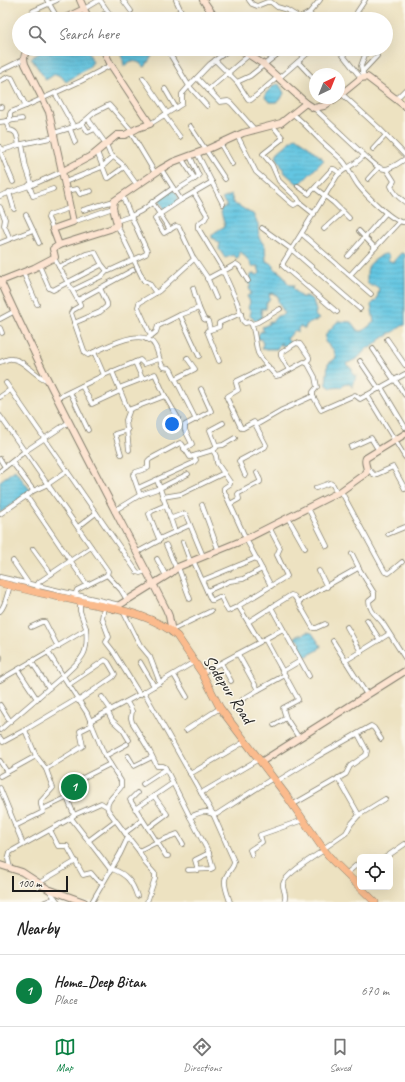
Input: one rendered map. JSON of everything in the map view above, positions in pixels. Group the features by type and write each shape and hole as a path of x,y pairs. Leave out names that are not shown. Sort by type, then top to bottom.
{"main road":[{"name":"Sodepur Road","path":"0,583 10,586 37,589 113,609 121,608 172,631 177,636 202,674 220,708 260,760 323,849 375,902"}],"street":[{"path":"33,11 48,2 57,0"},
{"path":"80,0 86,12"},
{"path":"78,12 99,0 108,12"},
{"path":"123,0 131,11"},
{"path":"176,0 181,11"},
{"path":"203,0 211,12"},
{"path":"249,0 252,4 257,6 271,2 276,7 290,12"},
{"path":"357,12 365,0"},
{"path":"310,12 318,1"},
{"path":"48,2 54,12"},
{"path":"25,56 25,64 49,112 73,222"},
{"path":"106,56 150,124"},
{"path":"171,56 189,86 207,106"},
{"path":"0,196 63,171 89,158 117,135 125,135 150,124 176,108 183,103 182,94 220,56"},
{"path":"208,90 249,56"},
{"path":"252,56 264,64 279,77 364,155 379,167 387,170 394,181 391,186 394,192 405,202"},
{"path":"237,82 250,76 275,56"},
{"path":"215,60 237,82 248,99 251,100 305,56"},
{"path":"344,56 362,75 367,77 405,106"},
{"path":"362,75 361,66 365,56"},
{"path":"345,90 362,75 377,56"},
{"path":"0,71 24,59"},
{"path":"298,62 309,74"},
{"path":"53,189 33,196 21,144 16,132 9,130 8,121 10,114 11,112 43,99 111,65"},
{"path":"0,81 8,77 12,78 26,106"},
{"path":"144,78 180,137"},
{"path":"197,78 220,102 228,101 231,103 255,130"},
{"path":"166,89 176,108"},
{"path":"396,99 405,90"},
{"path":"55,93 72,128 75,142"},
{"path":"345,99 386,135 405,155"},
{"path":"83,210 114,201 161,169 182,159 206,150 237,135 280,124 306,103"},
{"path":"314,108 327,104"},
{"path":"14,182 1,153 1,148 5,149 54,135 72,128 82,124 95,112 110,105 132,132 155,173"},
{"path":"293,114 308,127 348,168 358,185 386,213 399,222 405,222"},
{"path":"0,122 22,119"},
{"path":"88,119 106,144 109,152 120,162 137,185"},
{"path":"82,124 88,132 95,129"},
{"path":"190,126 225,179"},
{"path":"273,126 282,138 263,153 263,155 272,165 279,181 300,203 314,214"},
{"path":"237,135 256,172 291,203 294,205 298,202 300,203"},
{"path":"373,149 386,135"},
{"path":"220,143 232,164"},
{"path":"97,152 106,178 108,179 124,167"},
{"path":"197,153 223,204"},
{"path":"337,312 283,266 283,263 340,173 358,162 364,155"},
{"path":"190,156 198,177 152,202 144,209 116,223 110,229 59,245 53,249 56,255 54,258 73,290 80,306 71,313 86,354 88,355 120,341 141,337 146,339 154,345 162,368 169,368 176,379 196,420"},
{"path":"65,182 102,167 113,157"},
{"path":"182,159 195,179"},
{"path":"387,170 405,159"},
{"path":"0,164 5,162"},
{"path":"368,179 379,167"},
{"path":"161,169 181,200"},
{"path":"298,186 309,194 332,169 340,173"},
{"path":"212,182 159,214 155,217 155,219 165,233 176,226 179,226 194,258 207,279 216,298"},
{"path":"315,188 325,195 349,218"},
{"path":"66,191 77,189 80,194 91,191"},
{"path":"9,192 14,209"},
{"path":"194,193 207,216 198,224 198,228 227,278 244,322 252,324 258,322 280,308"},
{"path":"73,290 102,276 106,271 146,254 147,251 122,195"},
{"path":"114,201 113,208 116,223 144,281 149,283 156,293"},
{"path":"152,202 159,214"},
{"path":"0,206 5,218 4,225 10,239"},
{"path":"59,245 48,218 49,215 70,208"},
{"path":"53,229 113,208"},
{"path":"324,229 343,212"},
{"path":"348,256 386,213"},
{"path":"26,215 39,243"},
{"path":"349,275 351,275 399,222"},
{"path":"262,228 291,249 360,309"},
{"path":"0,243 33,230"},
{"path":"359,231 375,248"},
{"path":"302,234 371,294"},
{"path":"59,267 86,254 95,252 106,271"},
{"path":"54,258 0,280 69,422 169,616 172,631 211,611"},
{"path":"151,336 138,305 140,302 156,293 187,267 194,258"},
{"path":"207,279 236,264 239,266 248,281"},
{"path":"39,265 49,288 52,290 102,265"},
{"path":"78,300 133,270"},
{"path":"22,272 37,304"},
{"path":"74,323 100,312 107,306 100,288"},
{"path":"193,288 204,319 207,320 210,330 207,332 219,361"},
{"path":"146,339 156,332 158,326 180,315 200,308"},
{"path":"0,319 15,311"},
{"path":"210,330 218,328 220,323 240,313"},
{"path":"180,315 199,356"},
{"path":"252,324 258,352 277,376 306,362 309,359 300,344 296,343 282,353 281,356 289,370"},
{"path":"0,328 2,333"},
{"path":"387,339 405,365"},
{"path":"373,349 405,395"},
{"path":"94,352 104,375"},
{"path":"176,379 195,369 188,358"},
{"path":"0,362 8,359 16,360 40,377 48,380"},
{"path":"57,398 112,371 140,360 144,364 159,359"},
{"path":"360,361 380,388 405,427"},
{"path":"135,362 142,378"},
{"path":"306,362 315,377 317,386 313,392 321,410 355,395 359,398 367,395 405,374"},
{"path":"245,475 239,461 266,446 254,422 241,428 227,398 238,390 236,383 238,381 268,366"},
{"path":"112,371 128,410 129,415 126,420 129,450"},
{"path":"82,386 92,404 142,378 156,374 165,396 167,397 178,418"},
{"path":"6,383 137,572 140,573 146,571"},
{"path":"184,449 192,444 184,426 211,411 201,389"},
{"path":"0,398 10,390"},
{"path":"70,392 88,430"},
{"path":"367,395 405,457"},
{"path":"128,410 165,396"},
{"path":"256,425 282,410 314,396"},
{"path":"0,416 78,527 108,572 107,575 121,590 127,600"},
{"path":"0,471 24,452 69,422"},
{"path":"223,423 210,430 217,462 230,482 224,490 246,539 271,586"},
{"path":"121,454 114,434 128,430"},
{"path":"121,608 127,600 166,576 177,567 218,549 246,539 339,492 364,476 367,472 365,459 405,434"},
{"path":"140,496 133,474 149,467 149,460 178,444 182,444 188,456 191,457 223,445 235,438"},
{"path":"351,447 371,438 379,451"},
{"path":"138,488 194,462 196,460 194,456"},
{"path":"0,459 5,467"},
{"path":"12,462 33,491"},
{"path":"367,468 372,474 375,475 393,466 405,489"},
{"path":"0,514 27,497 33,491 48,484 67,471"},
{"path":"163,498 181,494 224,473"},
{"path":"230,504 239,499 239,493 260,482 257,473"},
{"path":"114,510 140,496 188,474"},
{"path":"157,480 175,532"},
{"path":"316,488 330,483 339,492 385,572 389,572 402,562"},
{"path":"27,497 87,585"},
{"path":"162,539 157,537 149,514 152,511 166,505"},
{"path":"202,505 218,549"},
{"path":"308,508 328,546"},
{"path":"78,527 96,513"},
{"path":"170,517 172,518 184,514 187,516 203,556"},
{"path":"288,518 305,548"},
{"path":"136,553 190,525"},
{"path":"183,542 212,600 218,597 221,598 228,611 239,606 287,576 277,555 280,548 269,527"},
{"path":"388,534 405,527"},
{"path":"166,545 190,599"},
{"path":"0,577 28,584 37,589 51,574 91,547"},
{"path":"33,549 51,574"},
{"path":"352,554 374,593 374,598 369,601 369,605 376,617 383,623 405,658"},
{"path":"157,558 166,576"},
{"path":"203,580 256,558"},
{"path":"12,561 28,584"},
{"path":"298,602 327,587 358,567"},
{"path":"207,591 230,581 243,579 262,569"},
{"path":"318,571 327,587"},
{"path":"0,730 63,676 84,654 88,641 86,628 76,599 77,590 107,575"},
{"path":"0,611 3,607 10,586"},
{"path":"248,622 271,606 292,595 298,602 313,628 325,624"},
{"path":"76,599 121,608"},
{"path":"239,606 260,642"},
{"path":"271,606 308,676"},
{"path":"104,607 102,618 109,637 106,642 142,694 190,774 213,814 235,863 227,873 225,879 225,887 230,902"},
{"path":"121,608 140,645 150,657 160,683"},
{"path":"367,620 380,640"},
{"path":"31,627 45,622 58,647"},
{"path":"348,627 361,652"},
{"path":"0,680 83,632 86,628"},
{"path":"202,674 283,629"},
{"path":"345,661 389,634"},
{"path":"265,639 298,699 283,708 286,718 299,738"},
{"path":"333,642 367,695"},
{"path":"48,652 91,723 105,756 122,784 106,806"},
{"path":"238,654 258,690"},
{"path":"0,738 3,742 44,720 114,677 115,674 107,661 104,660 68,684"},
{"path":"31,661 49,688"},
{"path":"243,699 300,661"},
{"path":"140,662 154,686"},
{"path":"46,768 84,745 80,731 91,723 194,662"},
{"path":"221,663 231,681"},
{"path":"18,670 36,699"},
{"path":"201,793 299,738 405,671"},
{"path":"174,675 187,697"},
{"path":"102,697 112,720 123,730 128,742 105,756"},
{"path":"127,702 132,711 131,720 157,766 164,766 166,769 209,853 213,868 188,870"},
{"path":"0,705 10,721"},
{"path":"186,730 220,708"},
{"path":"274,726 286,718"},
{"path":"190,817 205,812 217,814 274,780 372,726 381,739"},
{"path":"25,730 36,756 46,768 52,788 41,801 43,809"},
{"path":"292,805 347,773 350,766 367,754 367,751 358,734"},
{"path":"190,774 246,741"},
{"path":"0,776 36,756"},
{"path":"128,756 134,766 152,757"},
{"path":"0,761 8,772"},
{"path":"110,764 64,788 73,817 88,841 111,869 124,874 128,878 134,886 137,896"},
{"path":"143,784 166,769"},
{"path":"338,778 359,815"},
{"path":"135,809 173,783"},
{"path":"0,788 23,844"},
{"path":"137,793 130,800 166,856 168,856"},
{"path":"148,828 166,814 154,796"},
{"path":"15,826 42,813 43,809 68,797"},
{"path":"284,902 286,896 283,884 285,880 302,865 346,833 351,824 359,815 385,799"},
{"path":"10,868 8,856 10,852 101,803 106,806 139,850 146,864 155,874 147,902"},
{"path":"88,841 116,820"},
{"path":"125,833 142,820"},
{"path":"252,855 250,850 262,842 260,835 303,820"},
{"path":"50,830 58,846 67,846 83,875 91,873 96,879 103,883"},
{"path":"139,850 177,834 183,844"},
{"path":"92,902 128,837"},
{"path":"390,854 405,844"},
{"path":"198,870 195,860 209,853"},
{"path":"39,883 76,861"},
{"path":"0,865 22,872 48,889 84,902"},
{"path":"346,874 357,865"},
{"path":"45,902 56,900 48,889"}],"water":[{"path":"34,56 90,56 93,62 88,68 66,82 61,76 55,74 46,80 31,58"},
{"path":"122,56 152,56 145,67 138,62 131,61 124,66"},
{"path":"279,84 284,93 281,99 276,102 270,102 265,98 266,93 274,85"},
{"path":"296,137 324,160 299,185 285,173 276,156 278,152"},
{"path":"171,190 175,191 179,198 177,202 165,210 159,199"},
{"path":"231,195 234,204 253,214 258,224 259,238 265,246 266,261 274,265 274,268 283,275 290,285 294,285 293,288 301,297 305,297 305,295 313,300 316,311 315,315 319,319 306,325 305,329 300,326 298,332 295,330 287,339 292,345 282,346 281,342 277,349 261,349 263,344 261,339 258,339 258,335 261,331 264,332 262,327 269,324 269,321 272,322 277,316 285,314 278,302 278,296 272,293 269,294 270,298 266,304 266,309 261,309 262,318 256,321 250,316 251,311 248,308 250,302 247,296 251,294 249,287 251,286 247,282 252,274 258,275 260,273 258,266 251,266 250,262 241,252 238,252 240,254 237,259 234,255 225,258 219,249 220,243 212,238 212,235 215,232 225,226 220,209 227,206 222,199"},
{"path":"401,253 405,254 405,325 394,332 389,333 388,336 373,346 367,348 358,358 346,364 352,369 353,375 357,376 353,383 353,388 350,384 344,384 342,387 331,388 326,384 328,364 336,358 334,350 325,342 326,334 338,321 351,322 358,331 363,331 374,322 371,305 377,299 379,289 376,286 371,286 367,283 368,268 371,263 382,255 387,254 390,257 388,260 393,262"},
{"path":"15,470 31,491 0,513 0,481"},
{"path":"307,632 312,633 321,646 318,650 305,657 298,645 301,643 298,639 296,641 295,637"}],"place":[{"name":"Home_Deep Bitan","path":"74,787"}]}
